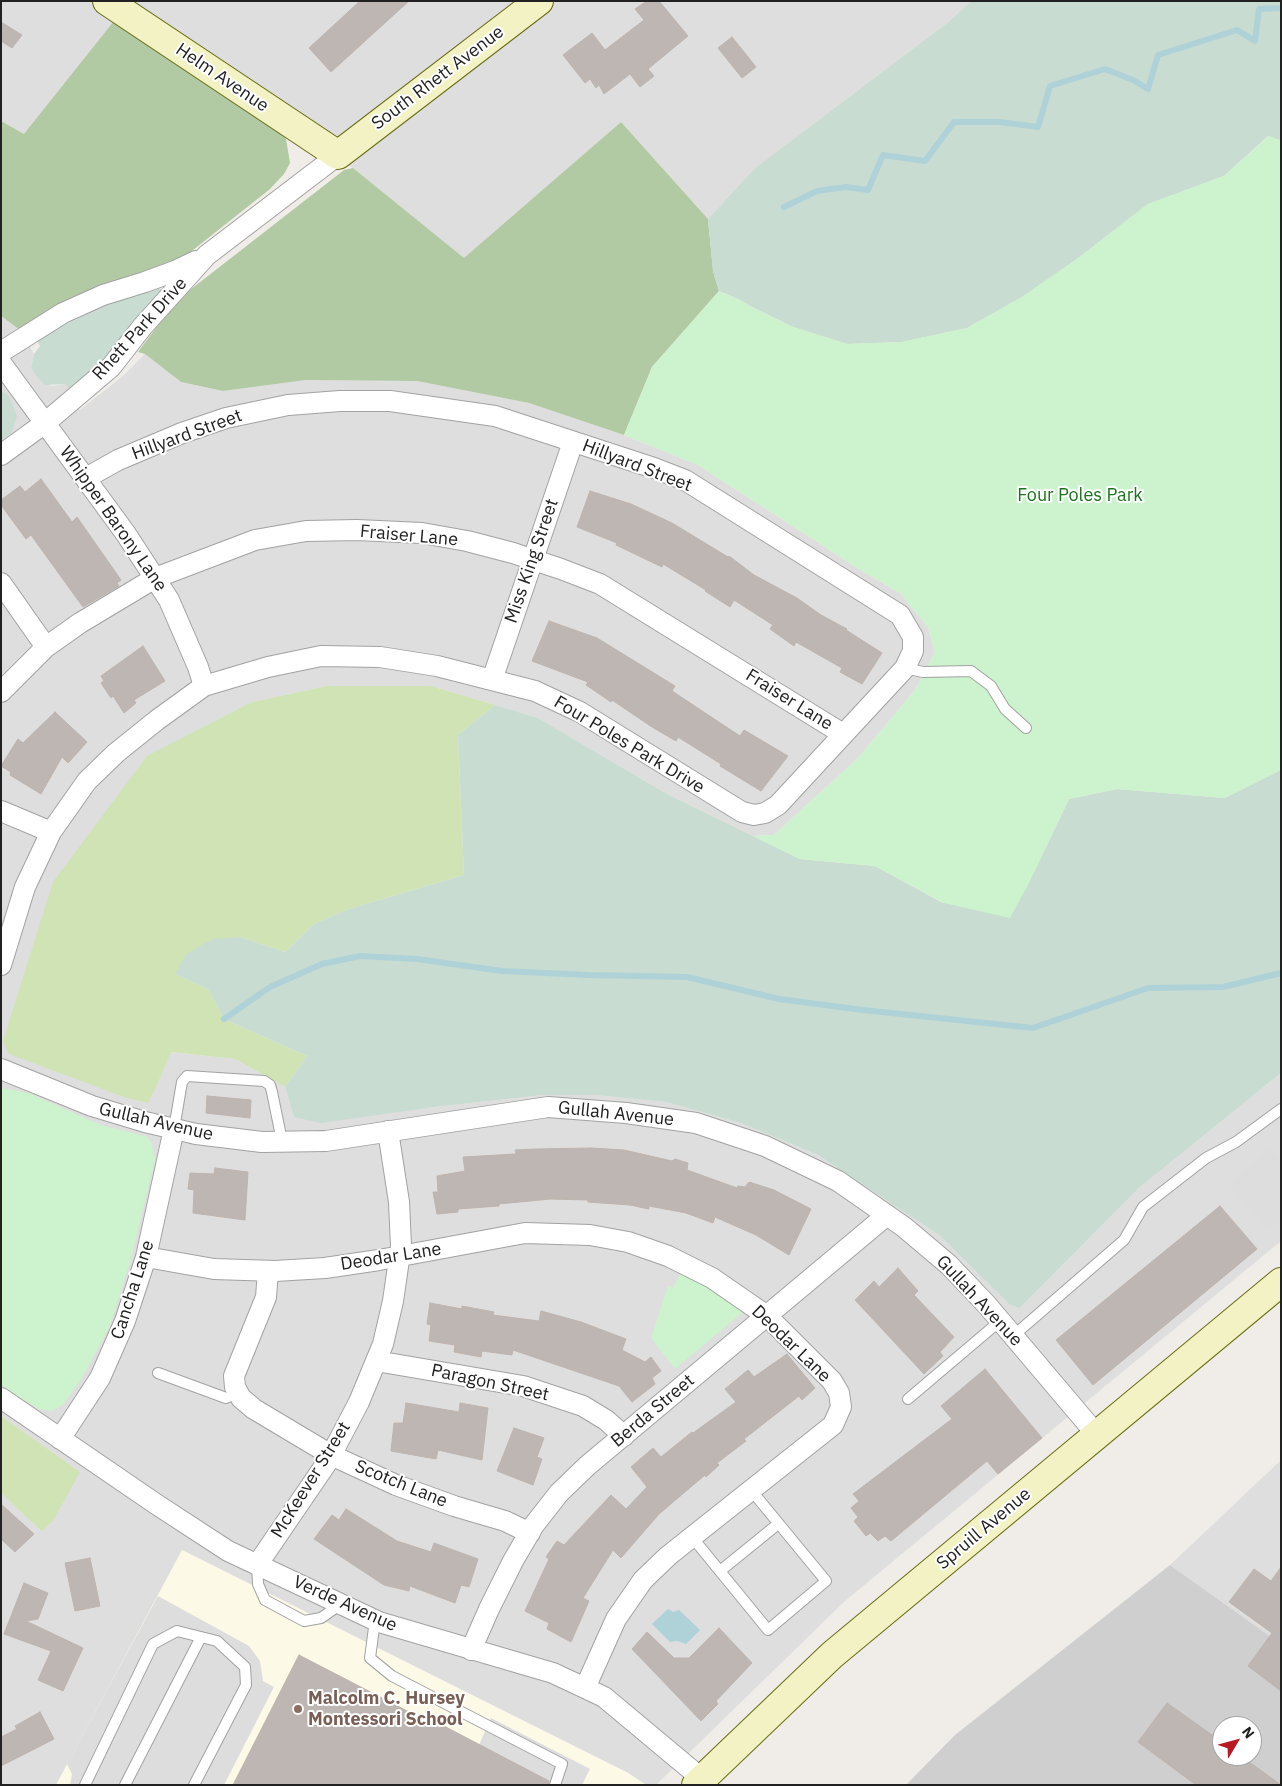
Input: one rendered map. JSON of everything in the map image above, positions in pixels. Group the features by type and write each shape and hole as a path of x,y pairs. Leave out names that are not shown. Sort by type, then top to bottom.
{"street":[{"name":"Helm Avenue","path":"107,1 338,154"},
{"name":"South Rhett Avenue","path":"338,154 539,1"},
{"name":"Rhett Park Drive","path":"1,455 46,423 111,367 143,326 207,255 338,154"},
{"name":"Rhett Park Drive","path":"1,352 63,313 103,295 175,271 207,255"},
{"name":"Whipper Barony Lane","path":"1,363 126,534 169,600 204,686"},
{"name":"Hillyard Street","path":"86,478 118,460 182,433 226,418 288,405 340,401 390,401 495,416 685,480 900,616 908,626 913,637 913,651 905,668 778,805 765,813 754,815"},
{"name":"Miss King Street","path":"492,680 573,442"},
{"name":"Fraiser Lane","path":"1,692 46,646 154,578 255,540 306,531 357,530 422,533 467,541 533,560 600,584 844,734"},
{"path":"1,583 8,606 46,646"},
{"name":"Four Poles Park Drive","path":"1,965 25,887 51,832 87,780 150,725 204,686 268,668 321,656 380,657 437,666 535,691 580,712 742,812 754,815"},
{"path":"1,810 51,832"},
{"name":"Gullah Avenue","path":"1,1070 92,1106 174,1129 196,1134 262,1142 326,1141 548,1106 696,1122 765,1146 838,1181 904,1227 949,1265 1006,1328 1097,1435"},
{"name":"Cancha Lane","path":"60,1439 100,1378 126,1321 146,1257 174,1129"},
{"name":"McKeever Street","path":"257,1565 331,1455 359,1402 383,1344 394,1301 401,1246 399,1202 388,1131"},
{"name":"Berda Street","path":"471,1650 489,1609 530,1533 559,1493 587,1466 887,1215"},
{"name":"Deodar Lane","path":"146,1257 214,1270 268,1271 325,1268 399,1257 525,1233 590,1234 628,1242 668,1256 712,1278 767,1316 832,1381 840,1394 841,1407 833,1425 668,1556 643,1580 616,1619 585,1688"},
{"path":"238,1392 234,1376 266,1297 268,1271"},
{"name":"Spruill Avenue","path":"698,1781 832,1655 1281,1282"},
{"name":"Paragon Street","path":"376,1361 523,1386 583,1406 606,1420 624,1436"},
{"name":"Scotch Lane","path":"238,1392 241,1398 254,1409 331,1455 396,1485 454,1506 505,1521 530,1533"},
{"name":"Verde Avenue","path":"1,1398 228,1551 375,1620 553,1673 604,1698 698,1781"}],"lane":[{"path":"905,668 923,672 971,671 991,686 1005,709 1026,728"},
{"path":"174,1129 182,1082 187,1076 264,1081 270,1085 282,1142"},
{"path":"908,1398 1124,1240 1143,1207 1206,1158 1236,1142 1281,1109"},
{"path":"158,1373 226,1398 238,1392"},
{"path":"692,1537 768,1630 826,1581 751,1490"},
{"path":"720,1571 778,1524"},
{"path":"257,1565 258,1584 265,1600 304,1621 321,1618 341,1604"},
{"path":"375,1620 370,1658 392,1676 562,1764 555,1785"},
{"path":"85,1785 152,1644 177,1631 217,1641 245,1667 246,1685 194,1785"},
{"path":"125,1785 201,1637"}],"shaded area":[{"path":"1,1 971,1 947,23 755,168 708,219 621,122 464,259 353,168 277,126 24,134 1,121"},
{"path":"1,316 20,330 34,354 31,368 51,386 65,384 70,389 80,410 124,375 145,354 181,382 223,391 306,380 417,381 529,403 624,435 698,465 862,571 900,593 928,627 935,652 915,690 858,758 774,835 753,836 667,794 538,718 431,686 327,686 252,702 157,1085 170,1052 235,1059 285,1087 294,1117 434,1107 543,1095 595,1095 666,1102 741,1123 818,1155 939,1235 1010,1305 1020,1308 1139,1188 1281,1073 1281,1241 845,1601 656,1785 646,1785 628,1773 183,1551 56,1785 1,1785 1,1493 41,1531 79,1472 1,1416"},
{"path":"1270,1149 1281,1162 1281,1221 1267,1231 1230,1184"},
{"path":"1281,1460 1281,1644 1170,1565"},
{"name":"Malcolm C. Hursey Montessori School","path":"182,1550 628,1773 646,1785 56,1785"},
{"path":"1170,1565 1281,1644 1281,1785 906,1785 955,1735"},
{"path":"158,1596 249,1646 260,1661 263,1681 274,1687 224,1785 70,1785 72,1774 67,1764"},
{"path":"491,1718 590,1769 582,1785 543,1785 479,1745"}],"green space":[{"path":"971,1 1281,1 1281,141 1268,136 1224,176 1148,204 1077,259 1022,297 967,328 902,342 847,344 793,327 719,291 713,271 708,219 755,168 947,23"},
{"path":"114,21 277,126 286,139 290,163 284,174 270,189 188,254 150,272 116,281 67,300 20,330 1,316 1,121 24,134"},
{"path":"621,122 708,219 713,271 719,291 652,367 624,435 529,403 417,381 306,380 223,391 181,382 145,354 138,352 181,297 344,170 353,168 464,258"},
{"name":"Four Poles Park","path":"1269,136 1281,141 1281,770 1225,798 1117,789 1069,799 1010,918 944,903 875,866 800,859 753,836 774,835 858,758 915,690 935,652 928,627 900,593 862,571 698,465 624,435 652,367 719,291 793,327 847,344 902,342 967,328 1022,297 1077,259 1148,204 1224,176"},
{"path":"159,288 163,291 91,376 70,389 65,384 45,385 31,368 34,354 40,346 37,341 54,330 112,302"},
{"path":"1,391 9,396 17,416 11,434 1,441"},
{"path":"327,686 431,686 495,705 458,735 464,875 349,909 314,924 285,952 240,937 175,974 208,989 224,1019 307,1056 285,1087 235,1059 171,1052 148,1103 124,1097 9,1054 3,1041 53,882 147,756 252,702"},
{"path":"495,705 538,718 667,794 800,859 875,866 943,903 1030,880 1069,799 1117,789 1225,798 1281,770 1281,1073 1139,1188 1020,1308 1010,1305 939,1235 818,1155 741,1123 666,1102 595,1095 543,1095 434,1107 321,1123 294,1117 285,1087 307,1056 224,1019 208,989 175,974 186,954 213,939 240,937 285,952 314,924 349,909 464,875 458,735"},
{"path":"1,1088 28,1093 101,1125 148,1137 155,1159 130,1262 109,1328 80,1381 63,1405 51,1411 38,1409 1,1385"},
{"path":"682,1271 688,1271 744,1311 675,1369 651,1338 668,1286 673,1288"},
{"path":"1,1416 80,1472 53,1521 41,1531 1,1493"}],"water":[{"path":"668,1609 673,1612 679,1610 700,1630 686,1644 677,1641 670,1642 652,1624"}],"building":[{"path":"360,1 409,1 331,72 309,48"},
{"path":"647,1 659,1 688,36 648,69 654,76 640,87 630,74 604,94 599,85 596,88 590,79 585,83 563,55 592,33 605,50 644,20 635,9"},
{"path":"1,22 22,35 12,48 1,41"},
{"path":"732,37 756,67 742,78 718,48"},
{"path":"41,479 72,522 77,517 121,580 117,583 119,586 83,607 31,535 26,539 1,505 1,500 20,486 25,492"},
{"path":"590,491 631,504 672,523 729,556 754,575 797,598 882,653 862,684 840,672 842,668 796,642 794,646 770,629 773,625 734,600 730,607 663,564 662,567 616,545 617,543 577,527"},
{"path":"549,621 597,638 675,686 672,691 740,736 744,730 788,756 761,791 678,737 676,741 612,700 611,702 586,685 588,682 532,661"},
{"path":"143,646 165,681 134,700 136,703 124,713 113,696 111,698 101,683 104,681 101,676"},
{"path":"55,712 87,742 68,763 62,757 41,794 10,775 11,772 1,766 18,739 23,743"},
{"path":"207,1096 251,1100 250,1118 206,1113"},
{"path":"591,1148 624,1150 672,1161 675,1159 688,1163 687,1170 737,1188 738,1186 745,1187 749,1182 774,1190 811,1209 789,1255 756,1235 715,1217 713,1223 686,1213 649,1206 649,1209 630,1205 588,1202 588,1200 550,1199 458,1209 458,1212 437,1214 433,1192 438,1192 437,1176 465,1171 463,1157 516,1154 515,1150"},
{"path":"215,1168 248,1172 245,1220 193,1213 194,1190 188,1189 190,1173 214,1174"},
{"path":"1220,1206 1257,1249 1093,1385 1056,1340"},
{"path":"898,1268 918,1291 914,1295 954,1337 940,1352 943,1356 924,1374 855,1300 874,1281 879,1287"},
{"path":"430,1303 462,1309 462,1306 494,1312 493,1315 539,1321 541,1311 581,1322 626,1339 622,1350 645,1362 651,1357 661,1371 652,1378 655,1384 632,1402 619,1386 513,1350 512,1355 482,1351 481,1357 454,1352 455,1345 429,1341 431,1325 427,1324"},
{"path":"787,1354 815,1388 802,1400 799,1396 744,1439 746,1441 717,1463 719,1465 706,1477 705,1475 659,1514 621,1558 613,1550 583,1598 589,1601 571,1642 547,1629 549,1623 525,1611 549,1559 546,1557 557,1541 564,1545 611,1495 626,1509 647,1487 631,1467 653,1448 661,1457 692,1432 736,1402 725,1389 748,1370 754,1377"},
{"path":"985,1369 1042,1438 998,1474 987,1461 891,1541 885,1536 878,1541 870,1533 866,1536 854,1521 858,1517 851,1508 859,1501 853,1494 952,1419 941,1406"},
{"path":"406,1403 459,1412 460,1403 488,1408 482,1460 438,1450 436,1459 391,1451 394,1423 403,1423"},
{"path":"514,1428 544,1438 537,1457 542,1459 533,1485 497,1471"},
{"path":"1,1504 34,1534 15,1552 1,1539"},
{"path":"346,1509 397,1541 431,1552 434,1543 478,1559 469,1587 461,1585 455,1603 410,1586 409,1591 384,1585 314,1539 332,1515 339,1520"},
{"path":"90,1558 100,1606 75,1611 65,1563"},
{"path":"1281,1567 1281,1691 1248,1666 1272,1633 1229,1602 1254,1569 1271,1581"},
{"path":"24,1583 48,1593 38,1619 26,1621 83,1648 63,1691 38,1680 51,1651 4,1634"},
{"path":"719,1628 752,1663 716,1701 718,1704 701,1721 632,1649 647,1632 674,1658 689,1658"},
{"path":"299,1655 440,1728 442,1725 549,1781 548,1785 233,1785"},
{"path":"1167,1703 1212,1735 1212,1766 1255,1766 1281,1785 1196,1785 1138,1742"},
{"path":"40,1712 54,1739 1,1766 1,1737 17,1729 15,1726"}],"waterway":[{"path":"784,207 817,191 846,187 868,190 883,155 925,161 954,122 1000,122 1038,127 1050,86 1105,69 1133,80 1148,89 1158,55 1237,30 1255,41 1259,9 1281,8"},
{"path":"224,1019 270,987 322,964 360,956 417,959 502,971 687,977 779,999 1033,1028 1148,988 1223,987 1281,973"}],"place":[{"name":"Malcolm C. Hursey Montessori School","path":"298,1709"}]}
